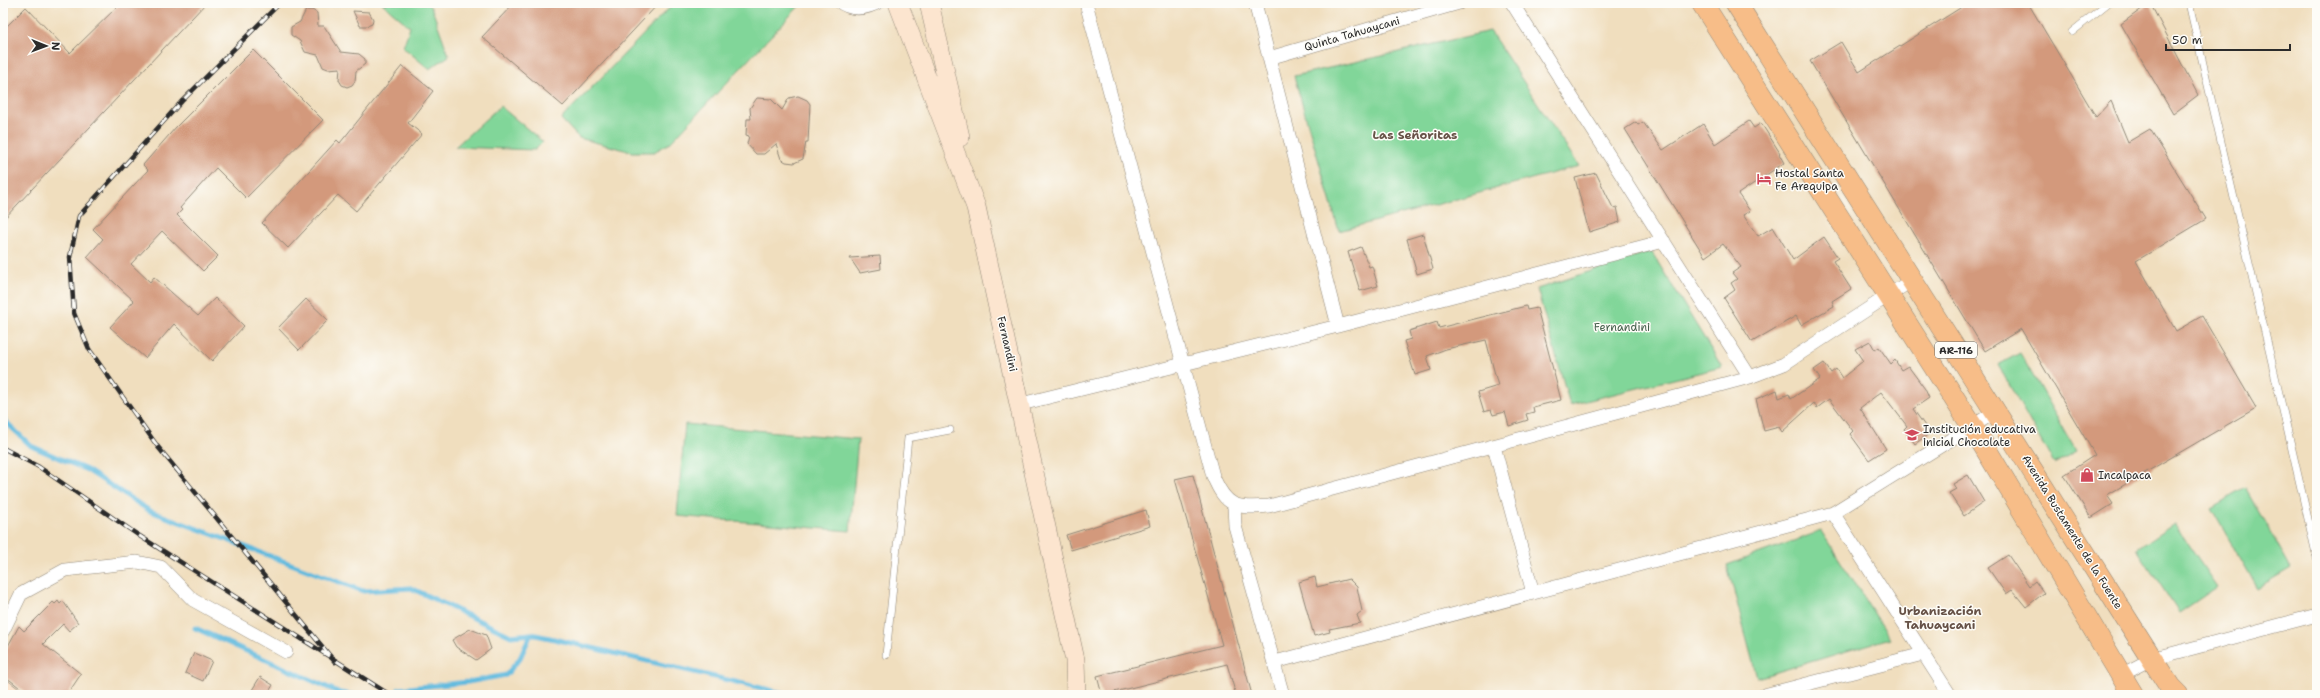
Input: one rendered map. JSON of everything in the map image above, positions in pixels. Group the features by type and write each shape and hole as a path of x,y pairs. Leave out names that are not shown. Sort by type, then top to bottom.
{"main road":[{"name":"AR-116","path":"1702,3 1972,426 2133,695"},
{"name":"Avenida Bustamente de la Fuente","path":"1736,3 2152,659 2170,687 2178,695"}],"street":[{"name":"Fernandini","path":"898,3 976,207 1021,404 1075,660 1076,695"},
{"path":"930,3 976,207"},
{"path":"1086,3 1213,476 1221,493 1234,506 1249,508 1268,506 1750,377 1784,364 1912,280"},
{"path":"1255,3 1338,326"},
{"name":"Quinta Tahuaycani","path":"1269,58 1459,3"},
{"path":"1512,3 1750,377"},
{"path":"1021,404 1338,326 1664,241"},
{"path":"1275,662 1833,513 1995,412"},
{"path":"1494,446 1533,593"},
{"path":"1234,506 1234,526 1275,662 1283,695"},
{"path":"1833,513 1950,695"},
{"path":"3,631 22,594 65,570 137,562 161,567 193,600 286,652"},
{"path":"2121,675 2152,659 2317,615"},
{"path":"1764,695 1923,654"},
{"path":"3,689 11,695"}],"lane":[{"path":"836,3 852,11 868,11 883,3"},
{"path":"2072,32 2108,3"},
{"path":"2189,3 2317,558"},
{"path":"886,655 908,438 950,430"}],"green space":[{"path":"382,3 427,3 432,9 449,56 429,69 403,47 410,27"},
{"path":"674,3 802,3 670,143 654,152 632,152 579,138 561,119"},
{"path":"1490,31 1579,166 1339,231 1294,76"},
{"path":"500,106 543,142 535,150 455,147"},
{"name":"Fernandini","path":"1651,251 1722,367 1570,405 1537,289"},
{"path":"2020,353 2076,451 2054,464 1998,365"},
{"path":"685,424 858,439 850,531 677,516"},
{"path":"2245,488 2291,568 2257,588 2211,508"},
{"path":"2174,524 2217,587 2179,613 2137,549"},
{"path":"1821,531 1890,638 1757,678 1727,565"}],"building":[{"path":"121,3 206,3 3,220 3,30 26,7 70,53"},
{"path":"514,3 659,3 563,106 482,37"},
{"path":"1968,3 2028,3 2096,117 2111,101 2128,142 2150,129 2206,219 2136,261 2176,331 2202,316 2256,408 2107,495 2113,504 2091,518 2064,475 2095,455 2021,329 1985,351 1810,61 1841,42 1859,72"},
{"path":"2150,3 2198,95 2173,114 2121,24"},
{"path":"306,10 312,10 317,13 318,26 324,26 341,52 359,54 365,59 365,64 356,71 355,81 352,85 347,87 342,85 339,80 340,68 328,69 323,67 318,55 305,52 300,41 291,35 291,27 300,22"},
{"path":"353,11 369,12 373,19 372,24 360,26"},
{"path":"253,50 323,120 246,198 216,168 180,208 182,210 177,215 218,256 203,271 162,231 131,264 150,282 154,277 198,316 215,298 244,326 212,361 174,324 145,358 110,327 134,301 87,257 103,239 93,229 148,170 143,165 176,127"},
{"path":"402,66 433,91 408,123 422,134 356,211 338,195 288,248 262,223 337,140 340,143"},
{"path":"798,96 807,100 810,104 808,142 806,142 803,159 794,163 786,162 781,159 776,144 764,154 756,154 747,144 749,136 746,135 747,119 751,119 750,108 757,98 771,99 782,110 789,98"},
{"path":"1749,121 1754,128 1761,123 1780,153 1779,154 1784,163 1738,194 1750,211 1743,215 1758,236 1773,227 1793,260 1824,237 1838,258 1833,261 1851,289 1832,301 1834,306 1801,325 1796,316 1752,342 1724,298 1735,290 1731,283 1737,279 1732,273 1741,267 1723,244 1705,257 1625,129 1636,122 1638,125 1643,122 1663,150 1703,124 1715,144"},
{"path":"1596,173 1613,208 1617,207 1620,222 1589,232 1575,178"},
{"path":"1423,234 1433,269 1417,274 1407,239"},
{"path":"1361,247 1369,267 1372,266 1378,286 1360,291 1348,252"},
{"path":"880,256 881,269 860,273 850,258"},
{"path":"306,299 328,320 299,350 278,328"},
{"path":"1526,306 1527,310 1537,308 1561,400 1533,407 1534,412 1526,414 1528,420 1509,426 1505,412 1493,415 1491,410 1484,412 1478,392 1498,386 1486,340 1446,349 1427,356 1431,370 1415,375 1404,341 1411,339 1409,331 1437,322 1439,328"},
{"path":"1870,341 1875,350 1879,347 1891,364 1895,360 1901,370 1908,366 1925,389 1929,398 1913,409 1930,433 1915,444 1904,429 1907,426 1881,392 1860,408 1886,449 1869,460 1850,434 1853,431 1829,399 1817,408 1814,403 1782,432 1779,427 1764,431 1756,399 1777,390 1779,398 1789,394 1791,399 1820,379 1814,370 1824,363 1831,373 1836,369 1842,378 1863,361 1855,349"},
{"path":"1193,475 1252,695 1236,695 1227,664 1102,695 1097,676 1222,645 1175,479"},
{"path":"1968,475 1984,502 1964,516 1949,493 1956,489 1953,484"},
{"path":"1146,510 1150,526 1071,550 1066,535"},
{"path":"2008,555 2029,586 2035,581 2044,593 2026,607 2012,590 2006,594 1988,568"},
{"path":"1315,577 1317,587 1349,579 1357,587 1362,611 1357,615 1360,623 1329,629 1330,632 1314,636 1299,582"},
{"path":"58,601 60,604 63,601 78,623 69,631 63,624 43,644 81,674 67,695 29,695 10,680 3,678 3,655 19,626 24,631 53,602 55,604"},
{"path":"470,629 486,635 491,649 476,660 456,647 452,640"},
{"path":"194,653 212,661 203,681 185,673"},
{"path":"260,677 273,685 267,695 249,695"}],"waterway":[{"path":"3,419 31,446 87,470 150,511 363,591 411,588 511,636 531,634 550,638 791,695"},
{"path":"195,628 340,693 354,695"},
{"path":"399,689 468,682 506,675 520,658 531,634"}],"railway":[{"path":"280,3 182,101 79,216 70,257 74,313 89,349 158,447 335,662"},
{"path":"3,448 39,467 138,535 390,695"}],"place":[{"name":"Hostal Santa Fe Arequipa","path":"1764,179"},
{"name":"Institución educativa inicial Chocolate","path":"1912,435"},
{"name":"Incalpaca","path":"2087,475"}],"district":[{"name":"Las Señoritas","path":"1415,135"},
{"name":"Urbanización Tahuaycani","path":"1940,618"}]}
